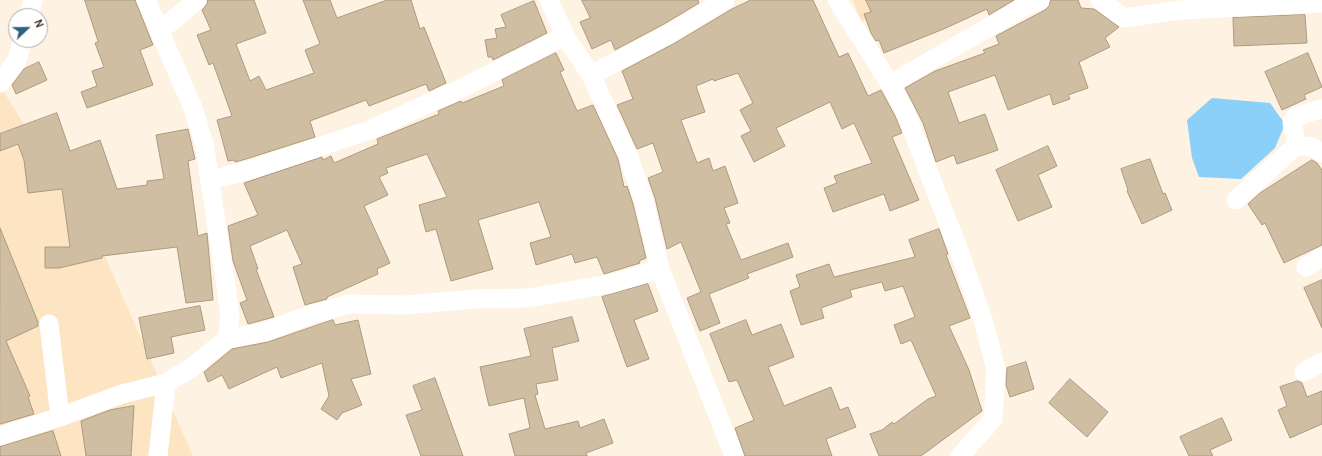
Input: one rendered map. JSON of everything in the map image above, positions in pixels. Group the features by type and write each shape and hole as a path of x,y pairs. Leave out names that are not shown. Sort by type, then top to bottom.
{"street":[{"path":"146,0 193,108 204,144 211,180 229,310 227,339"},
{"path":"160,31 197,0"},
{"path":"549,0 565,36 591,75 629,158 644,201 660,269 734,456"},
{"path":"591,75 669,34 725,0"},
{"path":"837,0 890,84 905,111 962,259 983,320 996,369 993,419 960,456"},
{"path":"890,84 1026,6 1040,0"},
{"path":"1100,0 1124,18 1180,10 1322,2"},
{"path":"211,180 250,170 370,130 565,36"},
{"path":"0,83 17,60 21,48"},
{"path":"1297,145 1292,123 1294,118 1322,109"},
{"path":"1236,200 1297,145 1312,147 1322,153"},
{"path":"1306,267 1322,257"},
{"path":"0,436 60,417 122,394 166,383 191,368 227,339 264,332 312,314 350,304 404,305 476,299 528,298 610,284 660,269"},
{"path":"49,324 60,417"},
{"path":"1304,372 1322,362"},
{"path":"158,456 166,383"}],"shaded area":[{"path":"853,0 904,0 861,22"},
{"path":"0,86 99,243 193,456 0,456"}],"water":[{"path":"1212,98 1270,103 1285,124 1275,148 1241,179 1199,177 1192,158 1187,120"}],"building":[{"path":"85,0 135,0 153,45 140,50 153,85 87,108 81,92 97,86 92,71 104,67 95,43 98,42"},
{"path":"208,0 254,0 266,33 236,44 250,81 259,76 266,90 314,73 305,50 320,44 303,0 330,0 337,18 387,0 411,0 420,29 424,27 446,83 429,91 426,84 369,106 366,100 310,121 315,137 246,159 235,162 234,160 228,161 217,120 232,116 213,63 209,65 197,35 211,30 202,10 207,4"},
{"path":"582,0 698,0 699,3 664,24 615,50 611,40 592,49 580,22 590,18"},
{"path":"751,0 813,0 839,57 848,53 868,96 881,90 895,116 902,133 892,137 919,200 890,211 884,194 833,212 824,188 837,183 834,176 872,163 854,123 842,129 830,102 776,128 785,146 754,162 741,136 751,131 740,110 753,103 738,73 714,81 713,79 696,86 705,112 681,120 697,163 709,158 713,171 725,166 738,203 724,208 730,223 726,224 741,260 788,243 793,257 747,274 749,278 709,294 720,323 700,331 687,298 701,292 681,242 667,249 655,198 648,178 663,172 653,143 637,149 617,105 633,99 622,71 675,43 732,9"},
{"path":"866,0 1014,0 989,15 987,9 946,28 884,53 879,40 876,41 871,33 864,14 871,12"},
{"path":"1051,0 1078,0 1081,8 1094,9 1119,27 1105,38 1110,47 1079,62 1088,88 1068,95 1070,99 1053,105 1050,94 1008,110 995,75 948,92 959,123 985,114 998,150 957,164 954,155 936,162 923,123 905,88 935,71 985,53 983,50 999,44 996,36 1045,10 1049,6"},
{"path":"534,1 547,33 493,60 492,57 488,57 485,40 497,38 495,29 506,27 501,15"},
{"path":"1305,15 1307,43 1234,46 1233,18"},
{"path":"556,53 564,70 560,72 577,111 593,105 618,159 624,187 627,186 633,204 646,258 639,261 640,263 604,274 597,257 575,263 572,254 536,265 530,243 551,237 539,202 478,220 493,269 451,281 436,229 426,232 419,205 447,197 427,154 386,168 388,173 379,177 388,195 364,206 390,263 377,269 378,274 327,297 327,299 305,305 293,267 302,264 287,230 250,246 258,269 256,269 274,317 248,324 240,303 247,300 233,261 228,226 258,215 244,183 322,157 323,160 331,156 334,163 378,144 377,139 439,114 438,111 461,101 462,103 504,86 502,80"},
{"path":"1308,53 1322,87 1304,95 1306,99 1282,110 1265,72"},
{"path":"39,62 47,80 16,94 12,85 24,69"},
{"path":"57,113 70,151 100,140 117,189 147,185 147,181 164,179 156,135 188,129 195,159 188,161 198,236 207,233 213,300 186,303 177,247 102,256 102,258 59,268 45,268 45,247 70,247 62,189 28,193 24,160 18,144 0,151 0,134"},
{"path":"1048,146 1057,166 1038,175 1052,207 1018,221 996,170"},
{"path":"1150,159 1163,194 1165,193 1172,210 1142,224 1127,191 1128,190 1121,169"},
{"path":"1312,160 1317,163 1322,170 1322,245 1284,263 1265,223 1262,225 1248,204 1260,193"},
{"path":"0,228 38,322 38,326 6,341 30,396 28,397 34,414 0,424"},
{"path":"939,229 948,254 946,255 970,318 949,326 969,370 982,411 921,456 879,456 870,434 882,430 892,422 894,424 928,399 936,396 911,340 901,344 894,325 915,317 903,286 885,291 882,282 850,290 852,297 821,308 824,318 801,325 790,291 800,287 796,275 829,264 834,277 915,257 909,240"},
{"path":"1322,280 1322,328 1304,288"},
{"path":"648,284 658,311 634,320 649,359 627,367 602,297"},
{"path":"200,306 205,330 171,337 174,353 147,359 139,318"},
{"path":"572,317 579,341 552,348 558,380 536,384 538,394 535,395 545,429 578,421 580,428 604,419 613,443 586,453 587,456 515,456 509,434 530,428 524,398 489,406 480,367 531,356 524,329"},
{"path":"333,320 335,325 358,320 371,374 351,379 362,405 342,413 337,420 321,409 329,396 322,363 281,378 277,367 229,389 222,375 208,382 204,372 232,349 268,342"},
{"path":"746,320 752,335 781,324 794,357 768,367 784,406 831,387 840,410 848,407 856,427 826,439 832,456 745,456 735,428 754,420 737,380 729,382 710,334"},
{"path":"1026,362 1034,389 1010,397 1006,385 1007,368"},
{"path":"435,378 463,456 421,456 406,415 422,410 413,386"},
{"path":"1070,379 1108,412 1087,437 1049,403"},
{"path":"1298,381 1302,383 1307,397 1322,391 1322,424 1290,438 1278,410 1287,406 1280,387"},
{"path":"134,406 131,456 86,456 81,421 110,410"},
{"path":"1222,418 1232,440 1210,450 1213,456 1189,456 1180,437"},
{"path":"53,431 61,456 0,456 0,447"}]}
